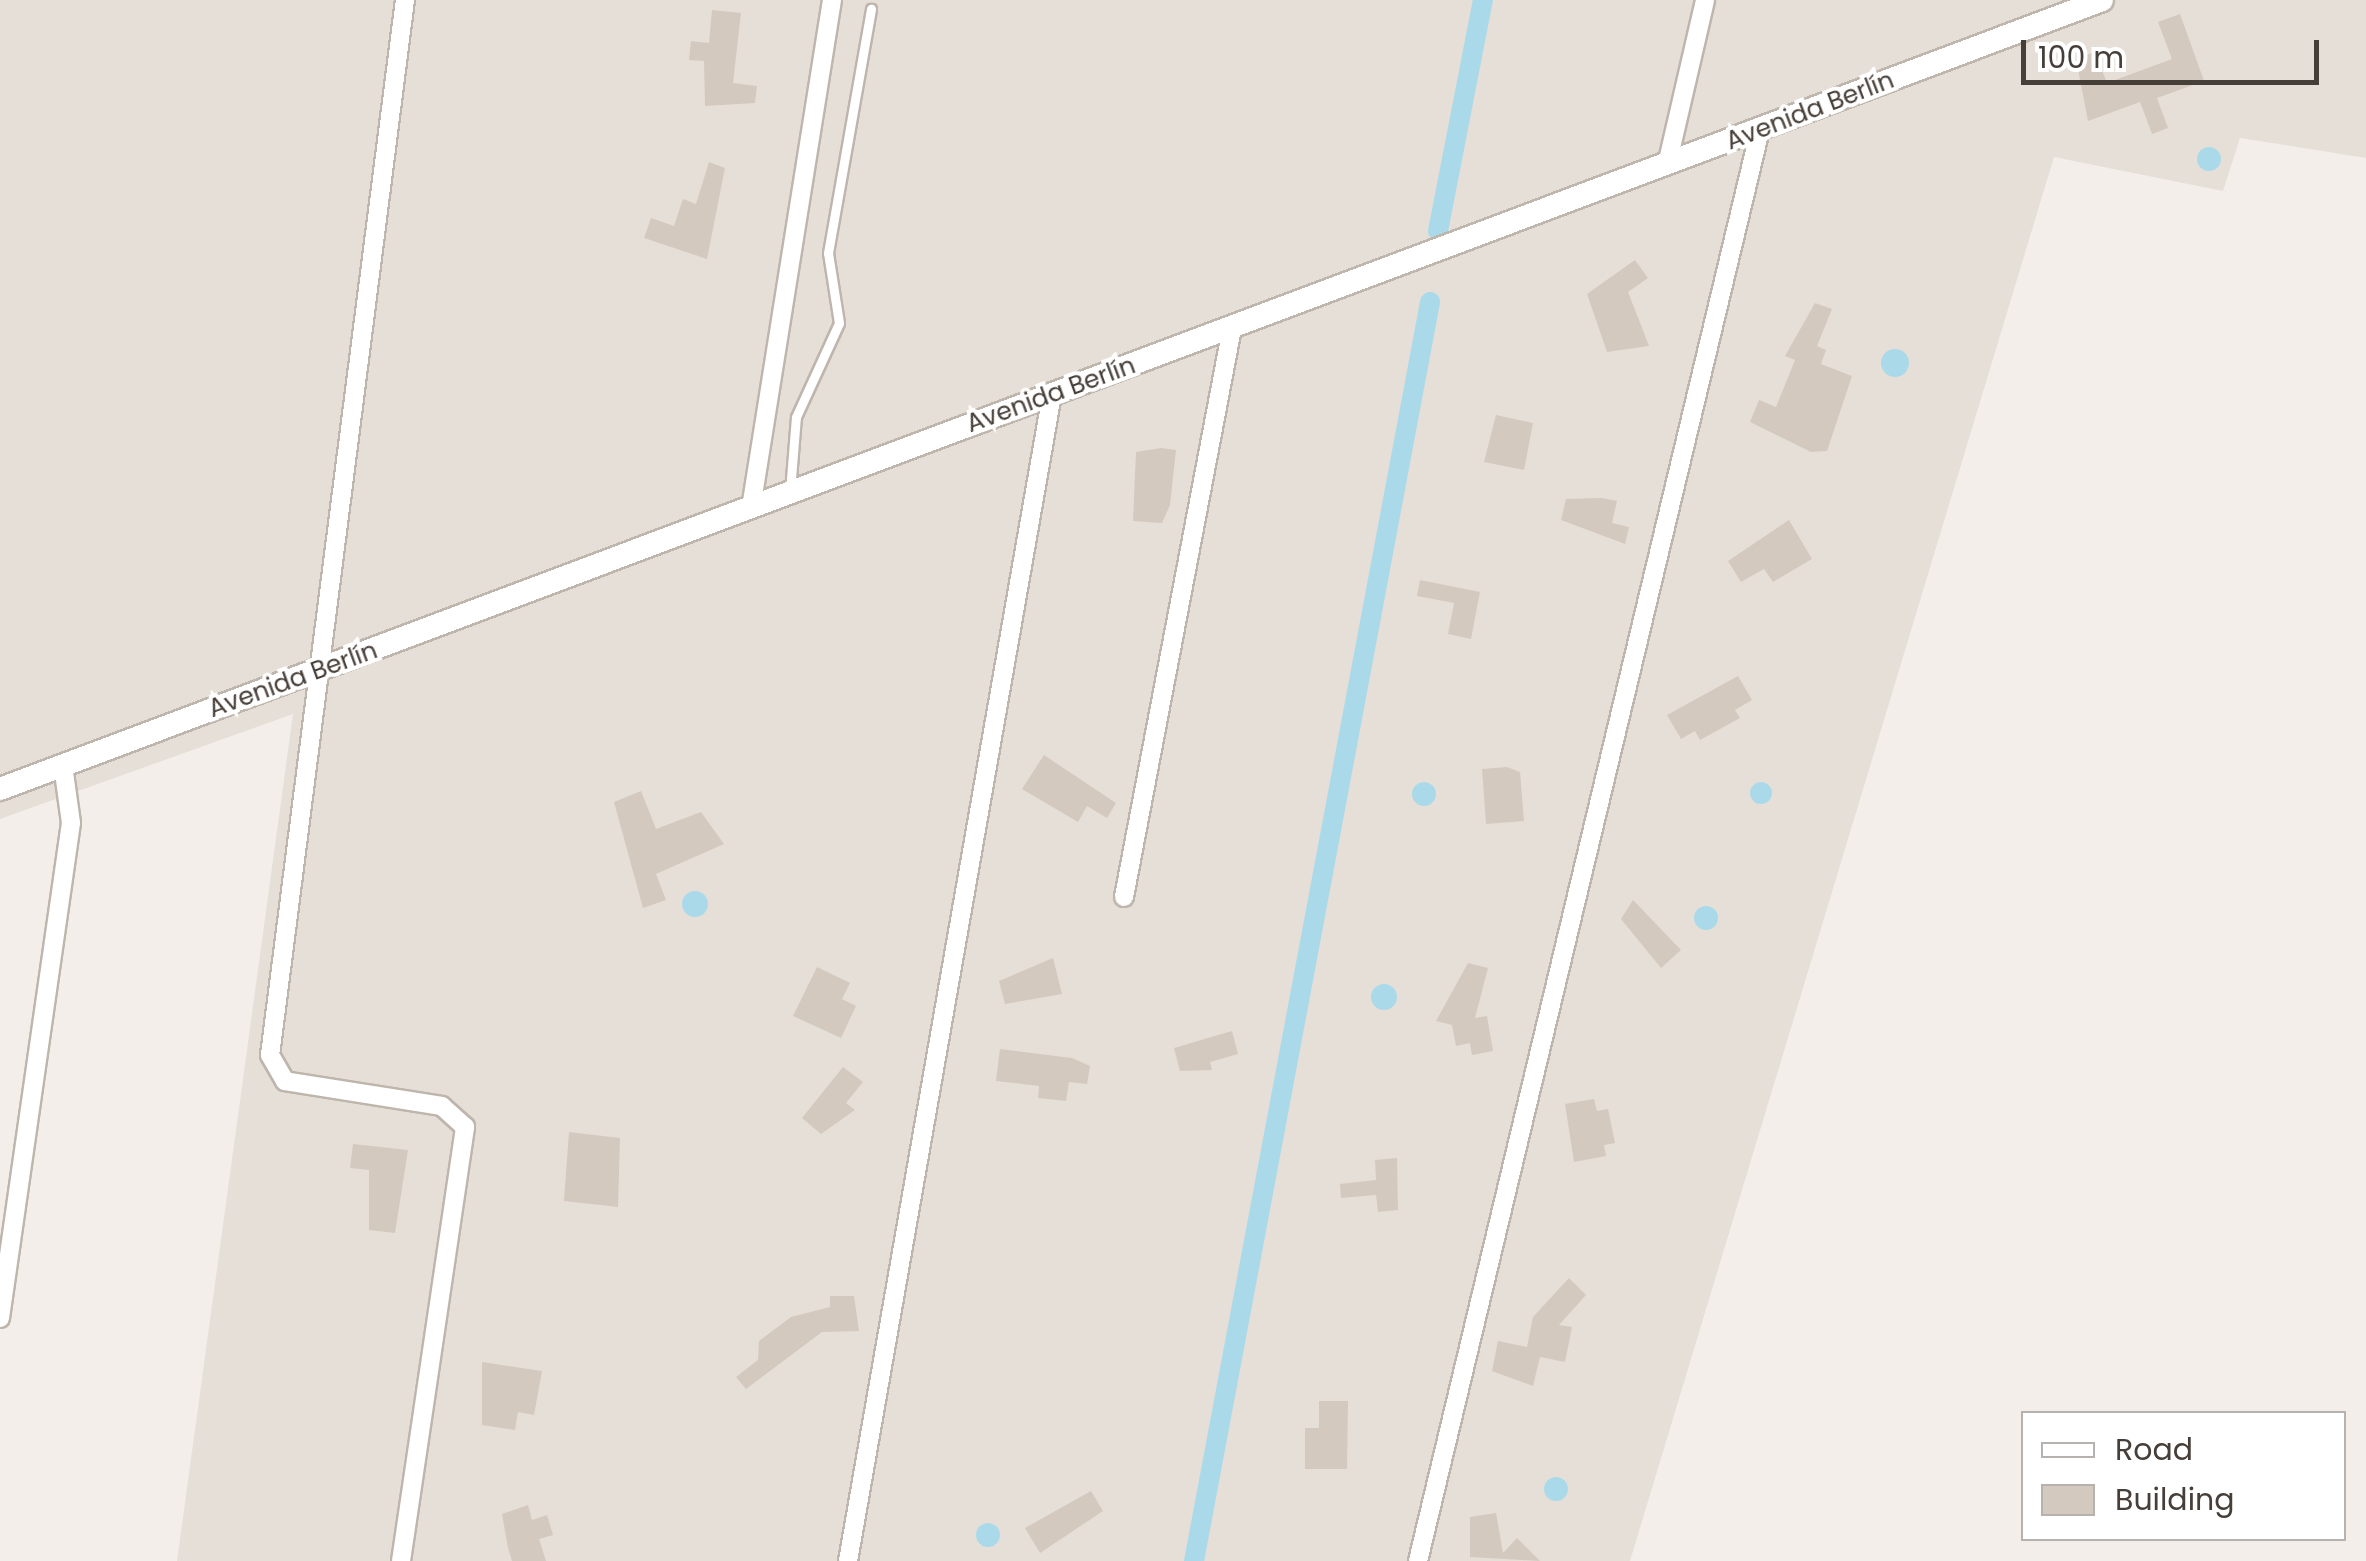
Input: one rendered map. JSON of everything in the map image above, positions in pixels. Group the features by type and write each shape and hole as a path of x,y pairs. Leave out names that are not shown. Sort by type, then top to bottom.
{"street":[{"path":"401,1561 466,1134 442,1106 291,1083 270,1064 405,0"},
{"path":"751,508 832,0"},
{"path":"1667,165 1706,0"},
{"name":"Avenida Berlín","path":"0,789 2102,0"},
{"path":"1418,1561 1760,130"},
{"path":"1124,897 1232,328"},
{"path":"848,1561 1052,394"},
{"path":"0,1318 71,823 63,766"}],"lane":[{"path":"790,494 796,417 839,323 828,253 871,9"}],"shaded area":[{"path":"0,0 2366,0 2366,158 2240,138 2223,191 2054,157 1630,1561 177,1561 293,714 0,819"}],"water":[{"path":"2209,147 2221,159 2209,171 2197,159"},
{"path":"1895,349 1905,353 1909,363 1905,373 1895,377 1885,373 1881,363 1885,353"},
{"path":"1424,782 1436,794 1424,806 1412,794"},
{"path":"1761,782 1769,785 1769,801 1761,804 1753,801 1750,793 1753,785"},
{"path":"695,891 704,895 708,904 704,913 695,917 686,913 682,904 686,895"},
{"path":"1706,906 1715,909 1715,927 1706,930 1697,927 1694,918 1697,909"},
{"path":"1384,984 1393,988 1397,997 1393,1006 1384,1010 1375,1006 1371,997 1375,988"},
{"path":"1556,1477 1568,1489 1556,1501 1544,1489"},
{"path":"988,1523 997,1526 997,1544 988,1547 979,1544 976,1535 979,1526"}],"building":[{"path":"712,10 741,13 733,83 757,86 755,103 705,106 704,61 689,60 691,41 709,43"},
{"path":"2180,14 2204,81 2157,98 2168,128 2152,134 2140,102 2088,121 2076,59 2095,52 2107,83 2172,59 2158,22"},
{"path":"709,162 725,168 707,259 644,238 651,218 674,226 683,199 696,204"},
{"path":"1635,260 1648,278 1628,292 1649,346 1607,352 1587,294"},
{"path":"1815,303 1832,309 1817,346 1826,350 1821,364 1852,376 1827,451 1811,452 1750,422 1759,400 1776,407 1795,360 1785,356"},
{"path":"1496,415 1533,423 1524,470 1484,462"},
{"path":"1176,450 1170,505 1162,523 1133,521 1136,452"},
{"path":"1566,499 1617,501 1612,523 1629,527 1625,544 1561,520"},
{"path":"1789,520 1812,559 1773,582 1764,569 1741,582 1728,561"},
{"path":"1420,580 1480,592 1471,639 1448,634 1454,603 1417,596"},
{"path":"1738,676 1752,700 1735,710 1740,718 1700,740 1695,731 1681,739 1667,715"},
{"path":"1044,755 1116,803 1107,818 1087,806 1078,822 1022,789"},
{"path":"1507,767 1520,772 1524,821 1486,824 1482,769"},
{"path":"641,791 656,829 701,812 724,844 656,874 666,900 643,908 614,802"},
{"path":"1633,900 1681,950 1661,968 1621,919"},
{"path":"1053,958 1062,994 1005,1004 999,981"},
{"path":"1468,963 1488,968 1475,1018 1487,1016 1493,1051 1472,1055 1470,1043 1456,1046 1452,1025 1436,1021"},
{"path":"817,967 850,983 842,999 856,1006 841,1038 793,1016"},
{"path":"1232,1031 1238,1054 1210,1062 1212,1070 1180,1071 1174,1048"},
{"path":"1000,1049 1072,1058 1090,1066 1087,1084 1069,1082 1066,1101 1038,1098 1039,1086 996,1081"},
{"path":"843,1067 863,1082 846,1103 855,1110 821,1134 802,1118"},
{"path":"1594,1099 1597,1111 1608,1109 1615,1143 1604,1145 1606,1156 1574,1162 1565,1104"},
{"path":"569,1132 620,1138 618,1207 564,1201"},
{"path":"353,1144 408,1150 395,1233 369,1230 369,1170 350,1168"},
{"path":"1397,1158 1398,1210 1378,1212 1376,1195 1341,1198 1340,1184 1376,1180 1375,1160"},
{"path":"1569,1278 1586,1295 1559,1325 1572,1327 1565,1362 1540,1357 1533,1386 1492,1371 1498,1341 1527,1347 1533,1317"},
{"path":"830,1296 854,1296 859,1331 822,1332 746,1389 736,1377 758,1360 759,1341 791,1317 830,1307"},
{"path":"482,1362 542,1371 534,1415 518,1412 515,1430 482,1425"},
{"path":"1319,1401 1348,1401 1347,1469 1305,1469 1305,1428 1319,1428"},
{"path":"1091,1491 1103,1511 1040,1553 1025,1528"},
{"path":"528,1505 532,1520 547,1515 553,1535 539,1539 546,1561 512,1561 502,1514"},
{"path":"1496,1513 1503,1553 1517,1538 1540,1561 1470,1557 1470,1517"}],"waterway":[{"path":"1438,231 1483,0"},
{"path":"1194,1561 1430,302"}]}
